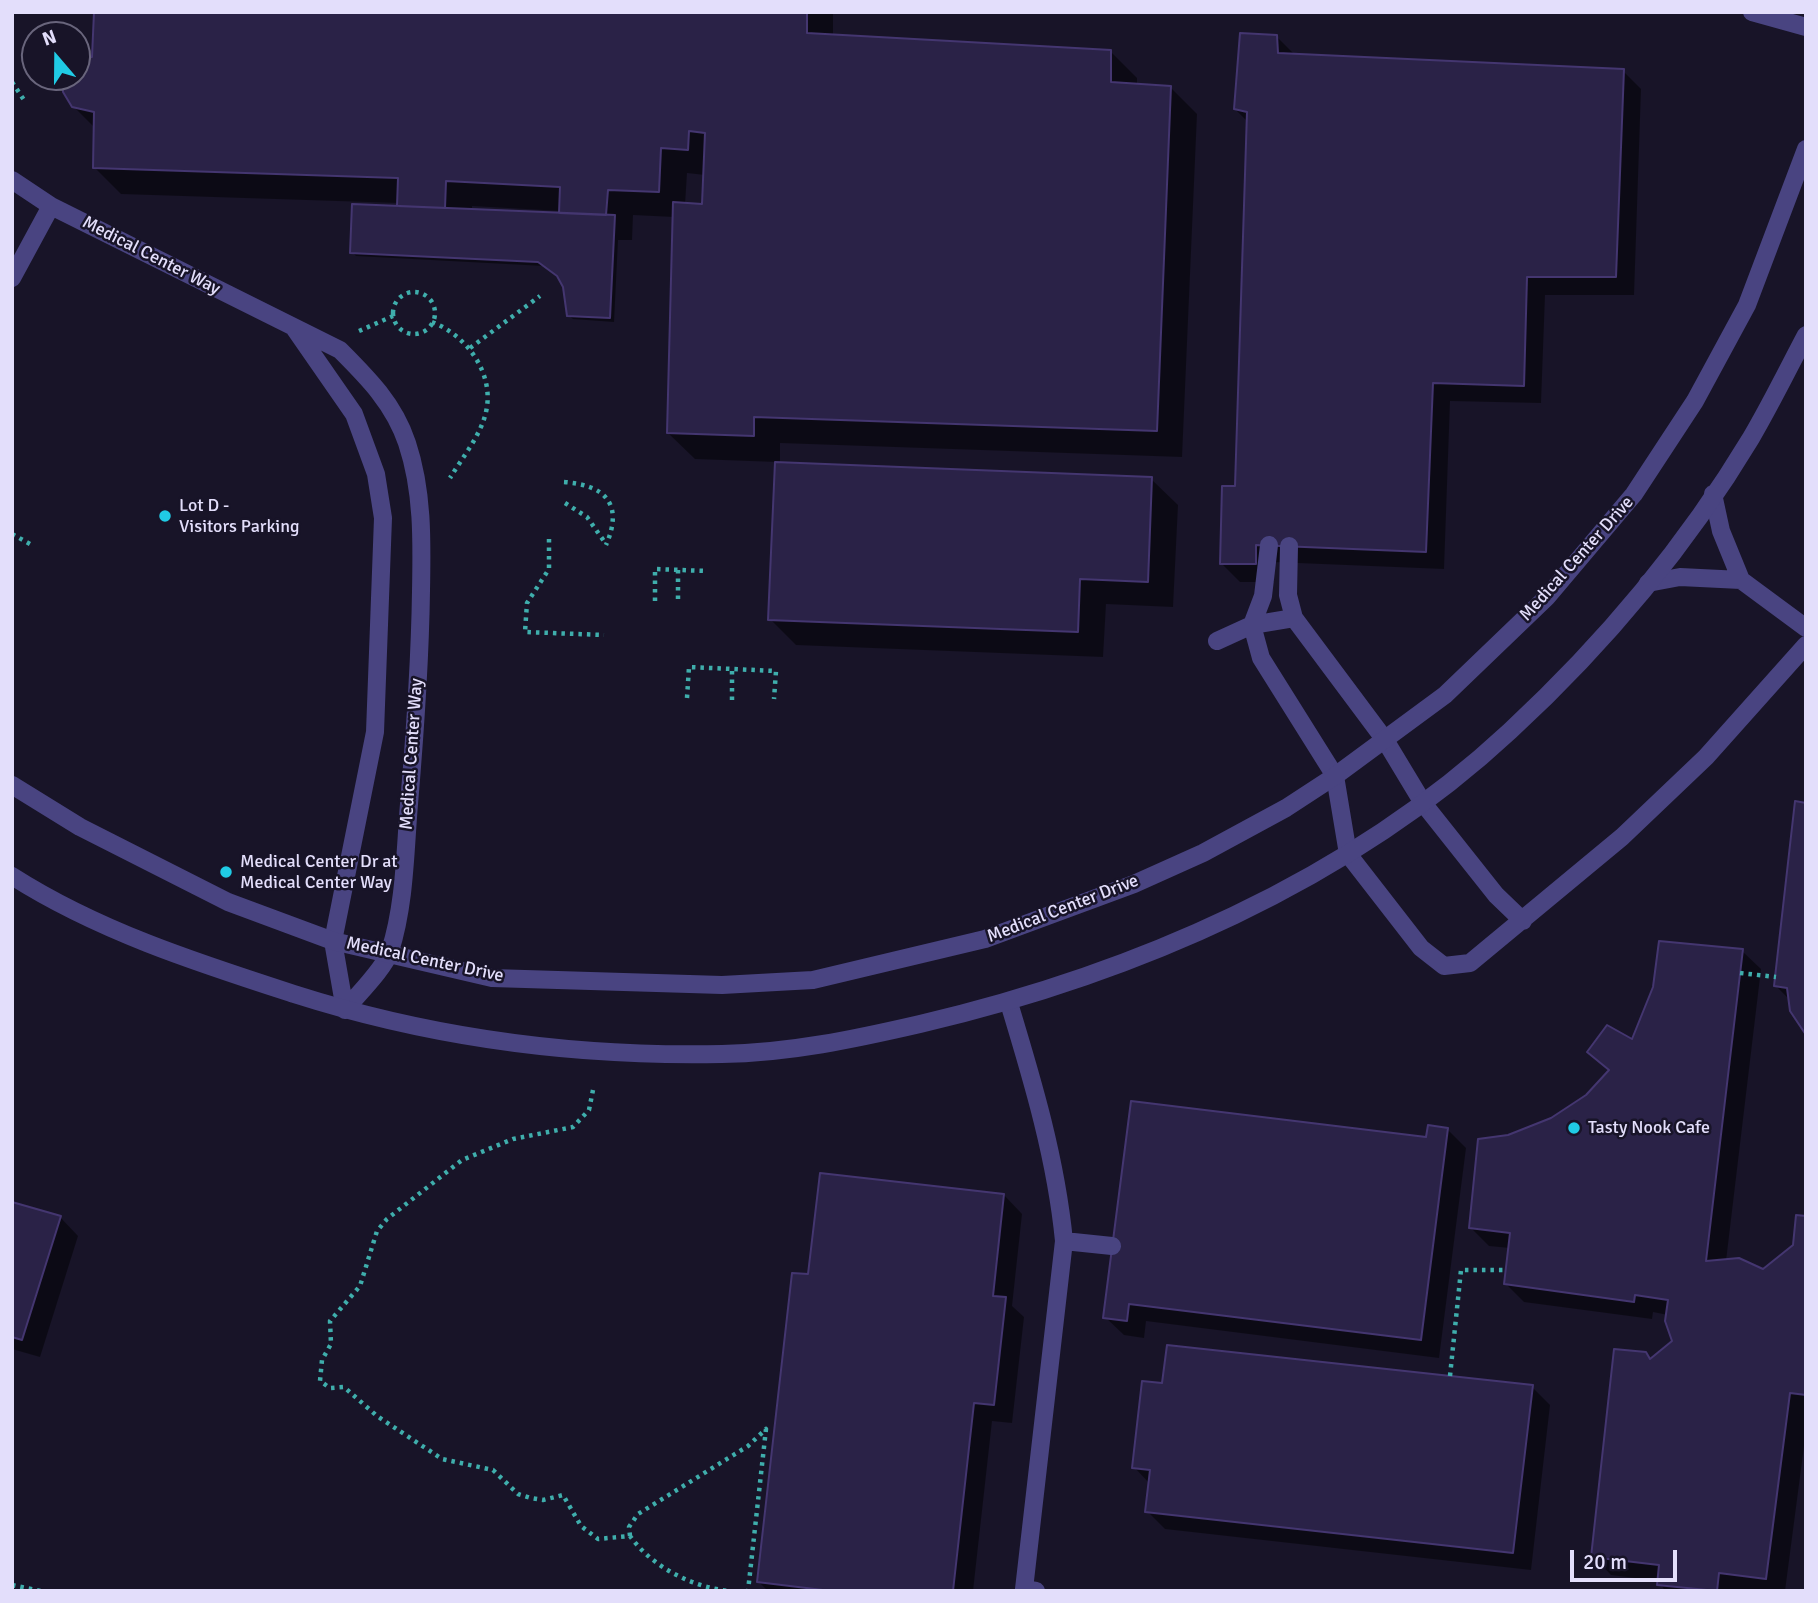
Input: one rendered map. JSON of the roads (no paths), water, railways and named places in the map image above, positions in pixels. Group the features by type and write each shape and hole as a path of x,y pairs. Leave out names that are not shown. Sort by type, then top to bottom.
{"street":[{"path":"1752,12 1806,27"},
{"name":"Medical Center Drive","path":"12,785 80,827 228,902 333,941 492,978 722,985 813,979 985,939 1134,884 1203,853 1286,808 1335,776 1445,695 1547,597 1634,494 1695,401 1747,305 1806,149"},
{"name":"Medical Center Way","path":"12,180 51,206 340,349 374,383 394,413 416,475 421,513 420,650 400,909 390,955 345,1010"},
{"path":"12,278 51,206"},
{"name":"Medical Center Way","path":"293,326 355,414 376,474 383,518 375,732 333,941 345,1010"},
{"path":"12,876 41,894 197,962 345,1010 501,1042 612,1052 726,1055 837,1044 1009,1003 1108,970 1209,926 1348,854 1423,803 1508,733 1603,639 1683,540 1751,438 1806,335"},
{"path":"1713,494 1721,531 1741,580 1806,628"},
{"path":"1269,545 1264,596 1252,625 1261,657 1335,776 1348,854 1421,948 1444,966 1470,963 1524,921 1622,837 1706,757 1806,645"},
{"path":"1289,546 1288,594 1294,618 1385,740 1423,803 1496,895 1524,921"},
{"path":"1648,583 1680,577 1741,580"},
{"path":"1217,641 1252,625 1294,618"},
{"path":"1009,1003 1049,1140 1064,1241 1024,1590 1036,1591"},
{"path":"1064,1241 1112,1246"}],"place":[{"name":"Lot D - Visitors Parking","path":"165,516"},
{"name":"Medical Center Dr at Medical Center Way","path":"226,872"},
{"name":"Tasty Nook Cafe","path":"1574,1128"}]}
